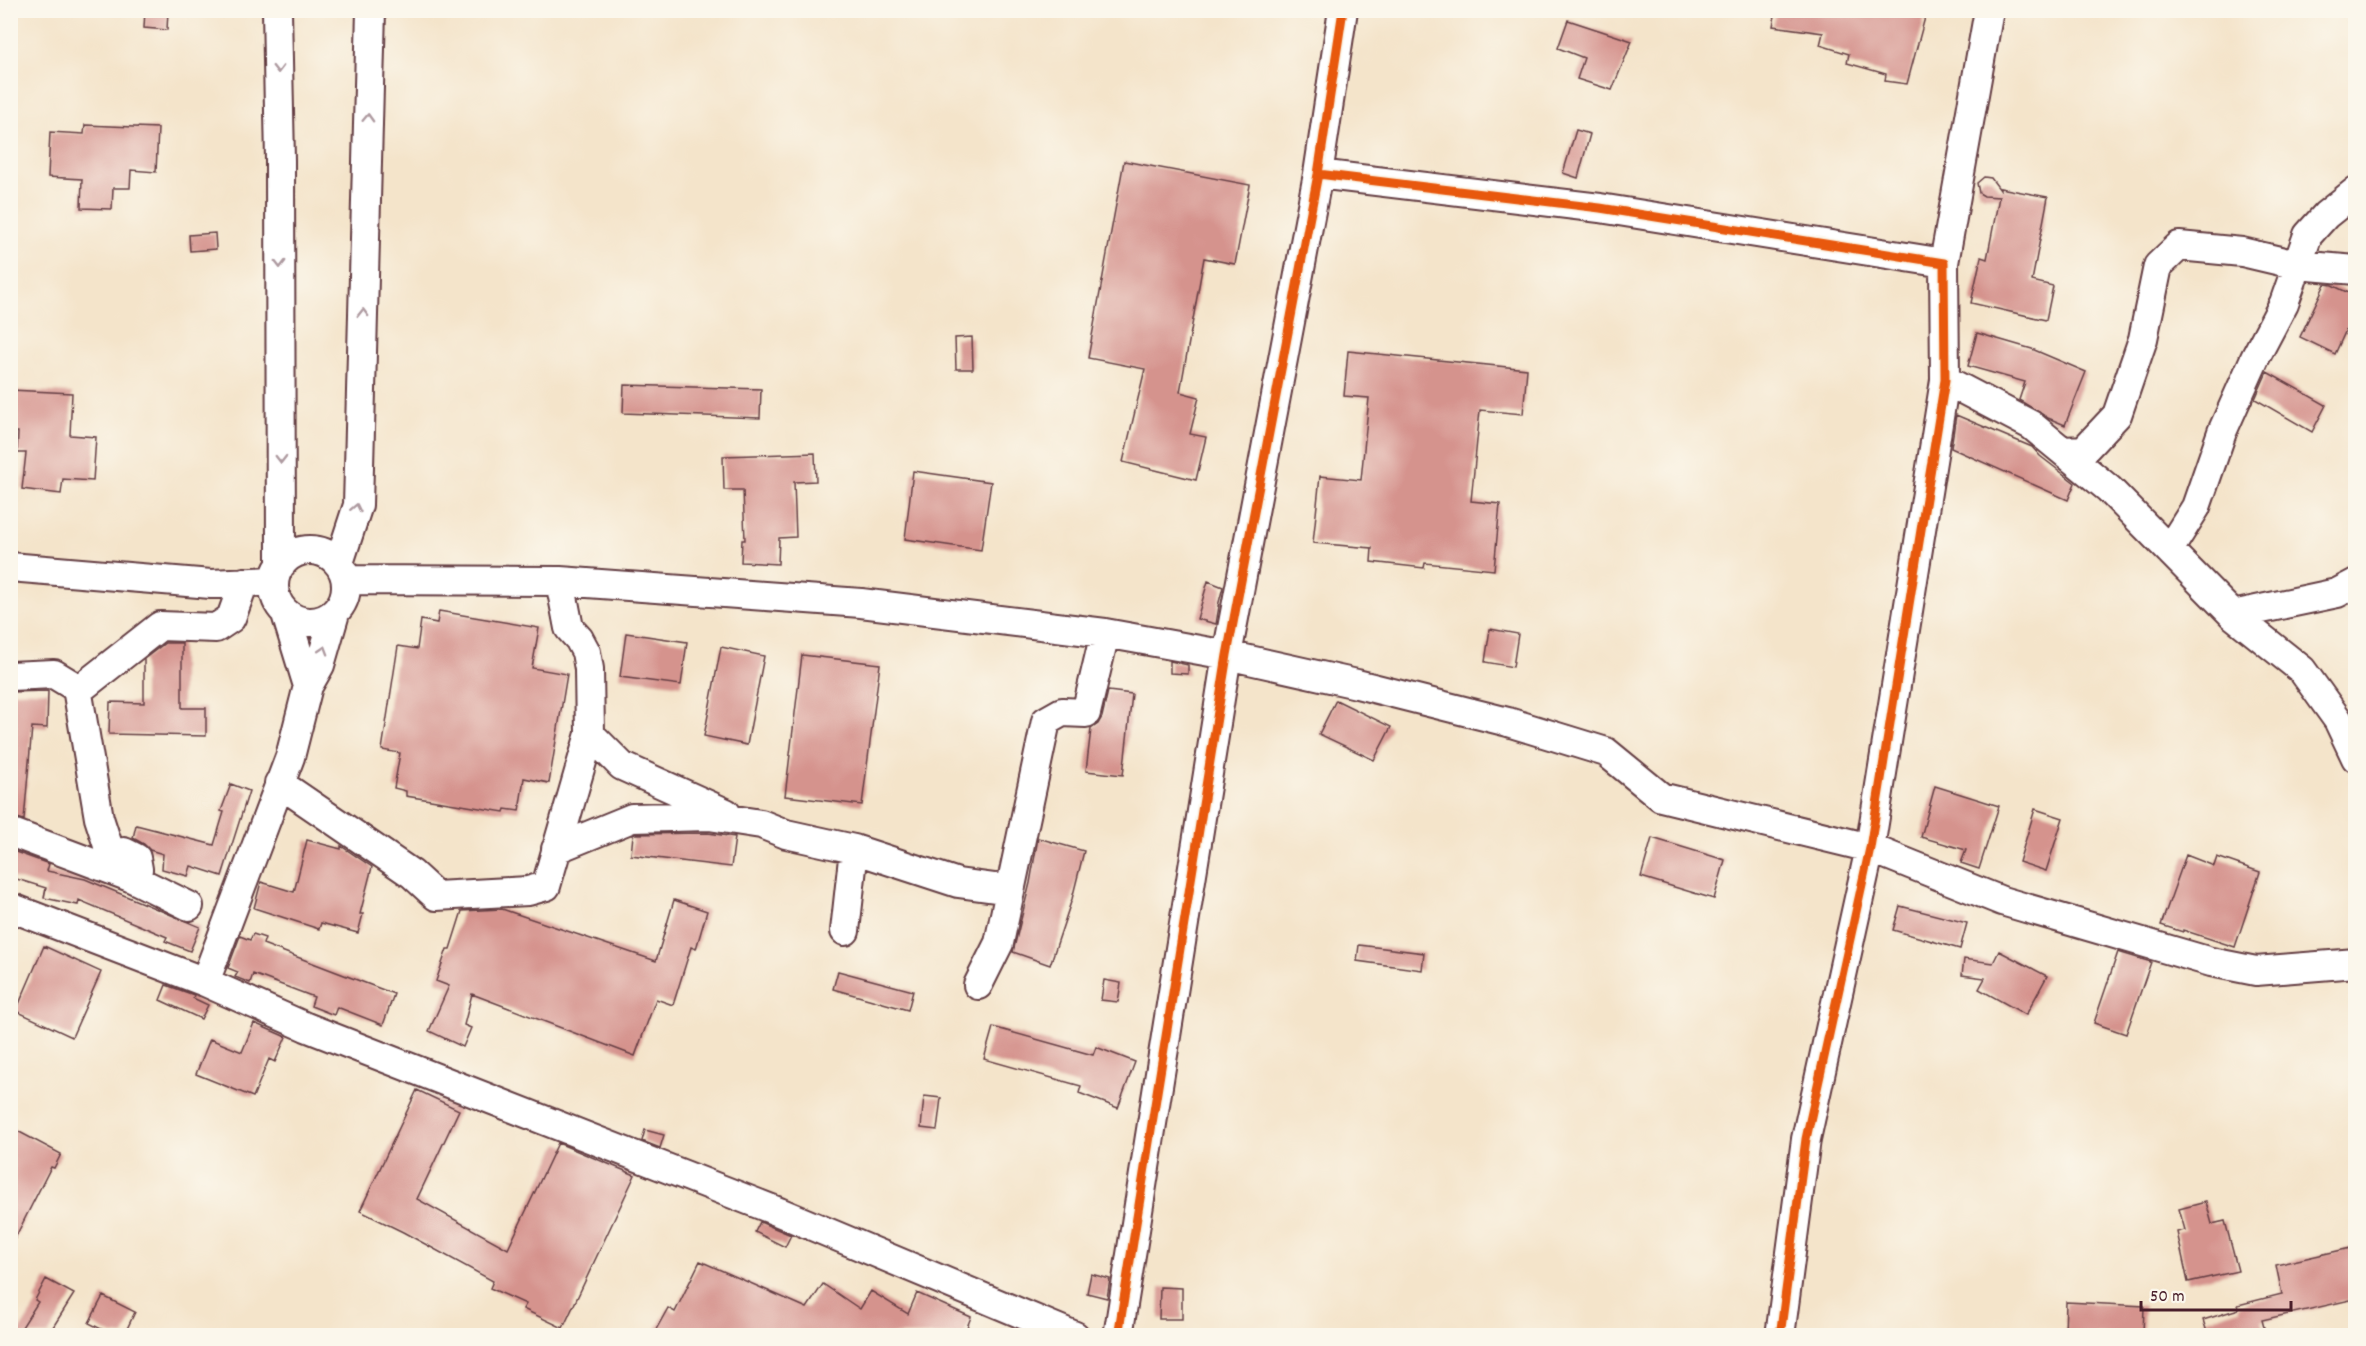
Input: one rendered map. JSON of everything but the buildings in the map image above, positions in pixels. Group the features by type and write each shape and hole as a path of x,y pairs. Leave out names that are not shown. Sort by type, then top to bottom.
{"street":[{"path":"277,10 280,161 276,599 286,614 308,686"},
{"path":"205,982 290,757 308,686 320,665 335,613 345,598 343,572 358,505 371,10"},
{"path":"1118,1335 1227,655 1318,174 1343,10"},
{"path":"1780,1335 1806,1139 1870,848 1945,380 1944,263 1989,10"},
{"path":"1318,174 1600,208 1944,263"},
{"path":"2169,550 2196,507 2222,432 2255,358 2284,303 2308,235 2326,215 2355,192"},
{"path":"2063,451 2084,450 2117,415 2143,339 2158,266 2179,246 2242,252 2297,264 2355,270"},
{"path":"1945,380 2031,425 2109,489 2233,615 2302,670 2338,720 2355,758"},
{"path":"10,567 211,584 244,582 277,572 299,551 321,551 343,572 560,581 861,603 1105,633 1227,655 1357,684 1508,722 1606,752 1661,797 1870,848 2002,901 2211,962 2256,971 2355,963"},
{"path":"279,783 412,874 436,896 538,889 546,886 590,734 589,669 586,652 579,639 569,628 560,581"},
{"path":"77,688 86,685 160,626 216,628 231,618 244,582"},
{"path":"2233,615 2337,593 2355,583"},
{"path":"286,614 302,622 320,622 335,613"},
{"path":"978,986 999,943 1046,721 1062,712 1086,713 1105,633"},
{"path":"10,676 54,674 77,688 99,818 111,855 124,852 136,858 138,869 130,877"},
{"path":"590,734 622,766 739,819"},
{"path":"579,771 622,766"},
{"path":"556,849 632,818 709,816 761,824 786,834 854,849 958,883 995,888 1010,887"},
{"path":"10,832 130,877 189,906"},
{"path":"845,931 854,849"},
{"path":"10,907 205,982 306,1027 779,1212 1075,1335"}],"cycle path":[{"path":"1118,1336 1227,655 1318,174 1343,10"},
{"path":"1318,174 1600,208 1944,263 1945,380 1870,848 1806,1139 1780,1336"}]}
